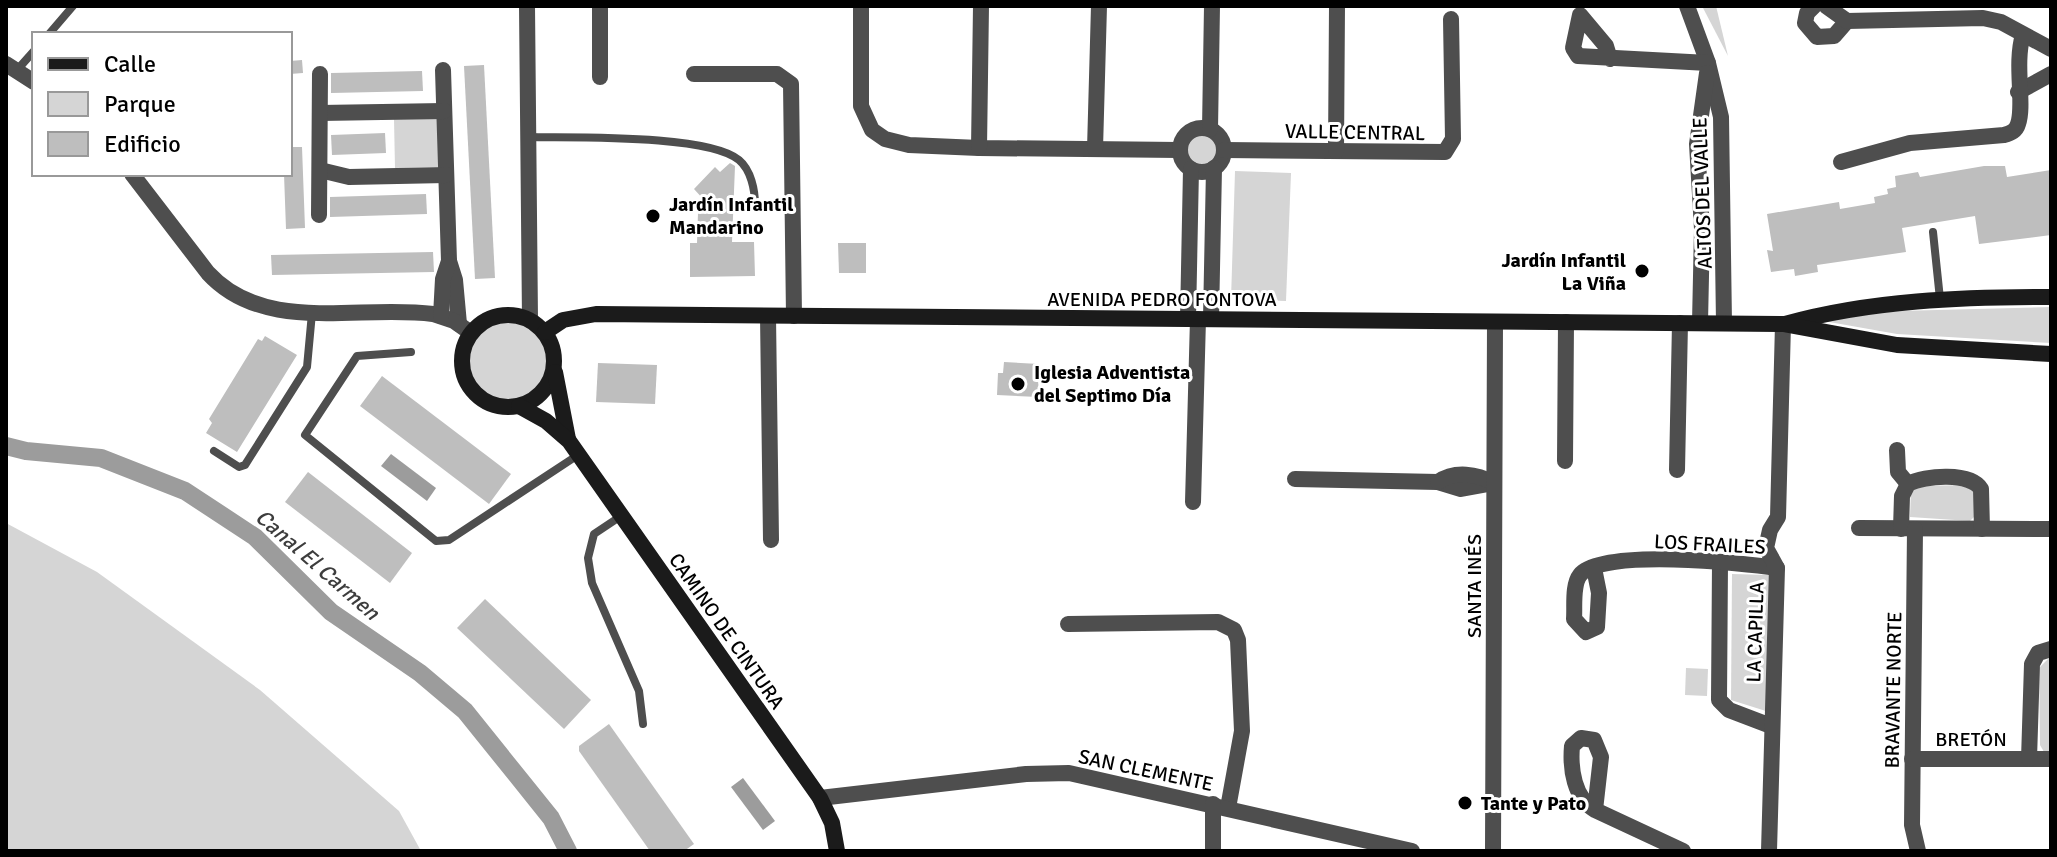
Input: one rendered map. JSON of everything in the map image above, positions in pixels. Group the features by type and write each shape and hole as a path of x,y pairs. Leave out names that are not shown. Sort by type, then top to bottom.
{"street":[{"path":"527,6 530,320"},
{"path":"600,6 600,77"},
{"path":"861,6 860,96 864,116 872,130 900,144 1179,150"},
{"path":"979,148 981,6"},
{"path":"1095,149 1099,6"},
{"path":"1210,129 1212,6"},
{"path":"1336,151 1337,6"},
{"name":"ALTOS DEL VALLE","path":"1687,6 1708,63 1723,133 1724,323"},
{"path":"1814,6 1807,13 1805,23 1817,37 1834,36 1847,21"},
{"path":"1826,6 1847,21 1983,18 2051,49"},
{"name":"VALLE CENTRAL","path":"1224,150 1440,153 1450,149 1453,139 1451,19"},
{"path":"1841,162 1910,143 2009,134 2019,122 2017,61 2023,35"},
{"path":"1610,59 1708,63"},
{"name":"ALTOS DEL VALLE","path":"1700,323 1702,229 1697,144 1708,63"},
{"path":"12,67 32,81"},
{"path":"134,176 219,286 260,307 312,312 422,312 441,316 465,328 494,316 518,315 530,320 545,332 553,349 555,368 539,397 519,406 502,407 486,402 468,384 462,359 465,328 449,261 443,70"},
{"path":"319,215 320,74"},
{"path":"694,74 777,74 791,84 794,316"},
{"path":"2018,92 2051,74"},
{"path":"320,113 444,111"},
{"path":"1193,502 1199,319 1214,168 1224,150 1220,137 1210,129 1197,128 1186,133 1179,150 1183,161 1191,169 1203,172 1214,168"},
{"path":"1191,169 1199,319"},
{"path":"320,170 349,177 446,175"},
{"path":"441,316 443,279 449,261"},
{"path":"1701,288 1724,288"},
{"name":"AVENIDA PEDRO FONTOVA","path":"1783,324 1843,310 1940,299 2051,297"},
{"name":"AVENIDA PEDRO FONTOVA","path":"545,332 563,320 584,314 1724,323 1783,324 1897,345 2051,354"},
{"path":"768,316 771,540"},
{"name":"SANTA INÉS","path":"1493,851 1495,322"},
{"path":"1565,461 1566,322"},
{"path":"1677,470 1680,323"},
{"name":"LA CAPILLA","path":"1769,851 1777,568 1766,548 1770,530 1778,517 1783,324"},
{"name":"CAMINO DE CINTURA","path":"555,368 559,405 574,448"},
{"name":"CAMINO DE CINTURA","path":"519,406 546,421 574,448 820,798 832,823 837,851"},
{"path":"1897,450 1898,472 1908,484 1920,479 1972,479 1981,489 1982,529"},
{"path":"1295,479 1438,482 1450,475 1465,475 1494,483"},
{"name":"BRAVANTE NORTE","path":"1908,484 1902,496 1908,529 1912,825 1918,851"},
{"path":"1859,528 2051,529"},
{"name":"LOS FRAILES","path":"1594,568 1655,559 1777,568"},
{"path":"1720,563 1719,700 1729,710 1771,726"},
{"path":"1068,624 1218,622 1234,630 1238,640 1242,731 1220,806 1213,851"},
{"name":"BRETÓN","path":"2029,759 2032,664 2038,653 2051,649"},
{"name":"BRETÓN","path":"1912,759 2051,759"},
{"name":"SAN CLEMENTE","path":"820,798 1047,772 1099,777 1220,806 1364,846 1412,851"},
{"path":"1595,810 1683,851"}],"lane":[{"path":"51,32 73,6"},
{"path":"12,67 32,52"},
{"path":"529,137 690,141 736,158 755,187 755,205"},
{"path":"1933,232 1940,299"},
{"path":"214,451 239,467 245,465 307,367 312,312"},
{"path":"411,352 357,356 305,435 308,442 436,541 449,540 574,448"},
{"path":"621,516 594,534 588,558 592,583 639,691 643,724"}],"green space":[{"path":"1702,6 1716,6 1728,56"},
{"path":"394,119 439,119 440,167 395,168"},
{"path":"1202,133 1213,138 1218,149 1213,160 1202,165 1191,160 1186,149 1191,138"},
{"path":"1235,171 1291,173 1286,301 1231,299"},
{"path":"2051,307 2051,343 1897,334 1818,320 1898,311"},
{"path":"508,322 523,325 536,333 544,346 547,361 544,376 536,389 523,397 508,400 493,397 480,389 472,376 469,361 472,346 480,333 493,325"},
{"path":"1970,485 1977,492 1975,516 1970,521 1910,517 1911,489 1915,486"},
{"path":"6,523 97,572 260,690 399,811 421,851 6,851"},
{"path":"1732,574 1769,575 1769,712 1731,700"},
{"path":"2051,656 2051,752 2044,752 2040,745 2039,668"},
{"path":"1686,668 1708,669 1707,696 1685,695"}],"shaded area":[{"path":"391,454 436,488 427,501 381,466"},
{"path":"743,778 775,821 763,830 731,787"}],"building":[{"path":"302,60 303,73 292,74 292,61"},
{"path":"484,65 495,278 475,279 464,66"},
{"path":"422,71 423,91 331,93 331,73"},
{"path":"385,133 386,153 332,155 331,135"},
{"path":"292,147 302,147 305,228 286,229 284,176 292,176"},
{"path":"730,163 735,166 732,242 754,242 755,276 690,277 690,243 697,243 698,213 716,213 694,189 715,167 720,172"},
{"path":"1984,166 2005,166 2007,177 2051,170 2051,235 1979,244 1975,216 1902,228 1906,252 1817,265 1818,272 1795,276 1794,269 1771,272 1767,250 1773,251 1767,214 1839,202 1840,209 1875,203 1874,197 1888,194 1887,189 1896,187 1895,176 1918,172 1920,177"},
{"path":"426,194 427,214 330,217 330,197"},
{"path":"838,243 866,243 866,273 839,273"},
{"path":"433,252 434,272 272,275 271,255"},
{"path":"265,336 297,355 237,452 206,433 212,423 209,419 258,339 262,341"},
{"name":"Iglesia Adventista del Septimo Día","path":"1004,362 1039,364 1038,397 997,395 998,373 1003,373"},
{"path":"598,363 657,365 655,404 596,402"},
{"path":"382,376 511,474 489,504 360,406"},
{"path":"308,472 412,553 390,583 285,502"},
{"path":"485,599 591,700 564,729 457,628"},
{"path":"609,724 694,844 684,851 650,851 579,751 579,746"}],"waterway":[{"name":"Canal El Carmen","path":"6,446 26,451 101,458 185,491 255,537 331,612 420,673 465,711 551,818 568,851"}],"place":[{"name":"Jardín Infantil Mandarino","path":"653,216"},
{"name":"Jardín Infantil La Viña","path":"1642,271"},
{"name":"Iglesia Adventista del Septimo Día","path":"1018,384"},
{"name":"Tante y Pato","path":"1465,803"}]}
